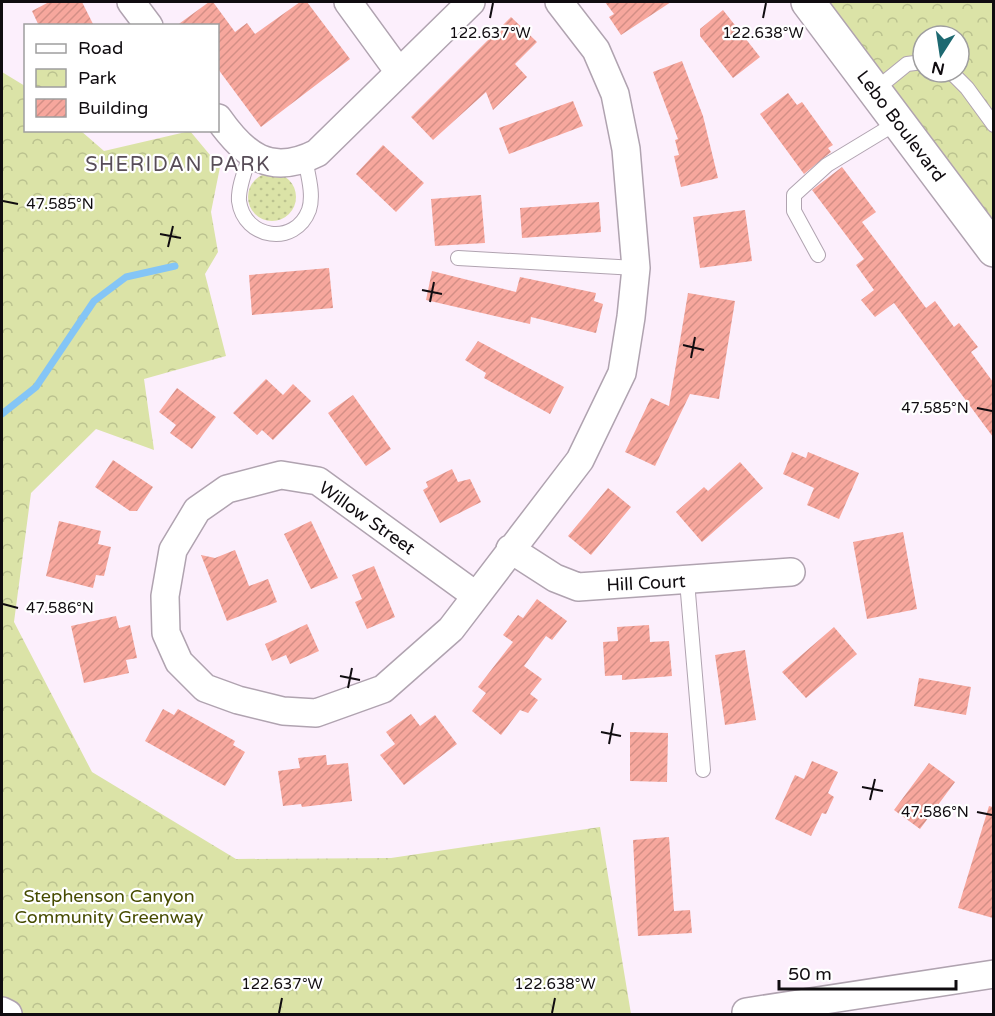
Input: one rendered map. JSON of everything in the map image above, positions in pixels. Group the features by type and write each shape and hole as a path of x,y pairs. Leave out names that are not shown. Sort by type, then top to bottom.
{"main road":[{"name":"Lebo Boulevard","path":"808,2 993,250"}],"street":[{"path":"131,2 148,24"},
{"path":"348,2 399,72"},
{"path":"219,119 233,140 250,155 275,162 305,159 316,153 471,2"},
{"name":"Willow Street","path":"475,595 318,481 281,475 227,489 197,510 173,550 165,596 166,633 179,662 205,688 283,711 316,713 383,689 452,629 475,595 579,460 622,373 632,317 636,268 626,149 615,94 596,51 560,2"},
{"name":"Hill Court","path":"510,549 555,578 578,587 791,572"},
{"path":"746,1012 993,974"},
{"path":"2,1011 8,1014"}],"lane":[{"path":"874,90 907,64 911,64"},
{"path":"963,84 993,125"},
{"path":"818,255 794,211 794,195 827,165 898,122"},
{"path":"250,155 239,198 243,218 261,232 282,234 300,225 309,210 311,193 305,159"},
{"path":"458,258 636,268"},
{"path":"687,581 703,770"}],"green space":[{"path":"809,2 993,2 993,250"},
{"name":"Stephenson Canyon Community Greenway","path":"2,72 24,85 24,132 82,132 104,151 191,132 220,167 211,212 218,252 205,274 226,356 144,379 154,450 96,429 31,493 14,622 92,772 236,859 391,858 600,827 631,1014 2,1014"},
{"path":"272,173 289,180 296,197 289,214 272,221 255,214 248,197 255,180"}],"building":[{"path":"49,2 82,2 93,24 38,24 32,11"},
{"path":"209,2 213,2 235,32 247,23 255,34 300,2 307,2 350,59 261,127 219,70 219,24 179,24"},
{"path":"605,2 671,2 621,35 609,17 614,14"},
{"path":"723,10 760,57 733,78 700,36 700,29"},
{"path":"511,17 537,42 515,64 527,77 493,110 486,92 433,140 411,117"},
{"path":"682,61 703,116 718,178 681,187 674,156 679,155 675,140 678,139 653,72"},
{"path":"788,93 797,105 802,102 833,145 828,148 831,152 804,174 760,114"},
{"path":"573,101 583,126 509,154 499,128"},
{"path":"383,145 424,183 396,212 356,174"},
{"path":"842,167 876,212 862,222 926,308 935,301 954,327 959,323 978,347 971,352 993,382 993,437 894,303 875,317 861,300 874,290 856,265 864,259 812,190"},
{"path":"481,195 485,243 435,246 431,199"},
{"path":"599,202 601,232 522,238 520,208"},
{"path":"745,210 752,261 700,268 693,217"},
{"path":"329,268 333,308 252,315 249,275"},
{"path":"432,271 516,292 520,277 596,293 594,301 603,304 596,333 531,317 530,324 426,300"},
{"path":"688,293 735,301 719,399 690,394 655,466 625,452 651,398 669,406"},
{"path":"478,341 564,387 550,414 484,378 486,373 465,360"},
{"path":"266,379 283,395 293,384 311,401 273,440 262,430 257,435 233,413"},
{"path":"177,388 216,417 192,449 170,433 176,425 159,412"},
{"path":"353,395 391,449 366,466 328,413"},
{"path":"792,452 806,458 808,452 859,473 839,519 807,505 814,488 783,474"},
{"path":"113,460 153,487 137,511 130,511 95,487"},
{"path":"740,462 763,488 702,542 676,512 704,487 708,491"},
{"path":"452,469 458,482 470,479 481,502 440,523 423,490 428,487 426,482"},
{"path":"608,488 631,507 591,555 568,536"},
{"path":"59,521 101,531 98,544 111,547 104,576 96,575 93,588 46,576"},
{"path":"311,521 338,578 311,589 284,534"},
{"path":"903,532 917,609 867,619 853,542"},
{"path":"235,550 249,586 268,579 277,602 227,621 201,555 215,558"},
{"path":"374,566 395,617 367,629 355,602 362,599 352,575"},
{"path":"537,599 567,621 552,640 546,636 524,666 542,679 530,694 538,700 528,713 520,710 501,735 472,711 486,693 478,687 513,642 503,635 518,615 523,618"},
{"path":"116,616 119,628 130,625 137,658 126,660 129,673 84,683 71,626"},
{"path":"307,624 319,651 290,664 286,655 272,661 265,644"},
{"path":"649,625 650,642 669,641 672,676 622,680 622,675 605,676 603,642 618,641 617,627"},
{"path":"834,627 857,654 806,698 782,672"},
{"path":"745,650 756,720 725,725 715,655"},
{"path":"919,678 971,687 966,715 914,706"},
{"path":"163,709 174,715 178,709 235,741 233,745 245,752 225,786 145,741"},
{"path":"411,714 420,726 435,715 457,744 404,785 380,755 395,744 386,732"},
{"path":"630,732 668,733 667,782 630,781"},
{"path":"326,755 327,765 348,763 352,801 302,807 301,804 283,806 278,771 300,768 298,758"},
{"path":"812,761 838,772 828,793 834,797 826,814 822,813 811,836 775,819 795,775 804,779"},
{"path":"929,763 955,782 920,829 894,810"},
{"path":"989,806 993,807 993,918 958,908"},
{"path":"669,837 674,911 690,910 692,933 638,936 633,840"}],"waterway":[{"path":"2,414 36,387 94,301 126,277 175,266"}],"district":[{"name":"SHERIDAN PARK","path":"178,164"}]}
